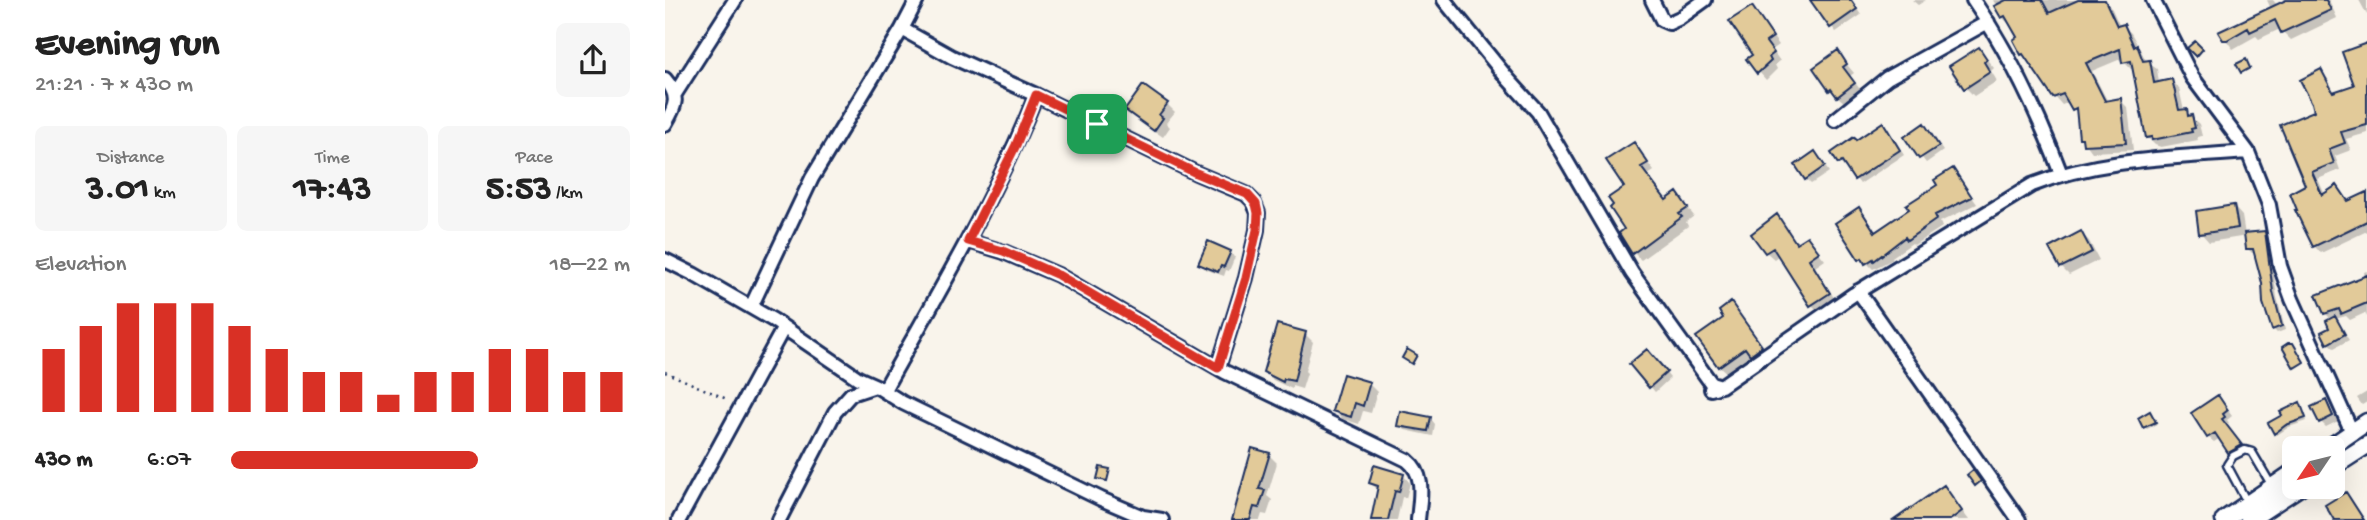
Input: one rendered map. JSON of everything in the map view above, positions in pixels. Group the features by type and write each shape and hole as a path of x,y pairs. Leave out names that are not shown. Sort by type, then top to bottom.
{"street":[{"path":"674,94 735,0"},
{"path":"751,307 812,178 917,0"},
{"path":"1444,0 1538,112 1571,164 1632,273 1711,383 1718,385 1711,389 1721,386 1858,291 2032,185 2061,174 2140,160 2248,152"},
{"path":"1651,0 1662,20 1669,23 1681,18 1705,0"},
{"path":"1973,0 2022,85 2048,139 2061,174"},
{"path":"2153,0 2192,77 2248,152 2269,205 2280,266 2292,299 2352,432"},
{"path":"1835,120 1887,78 1988,22"},
{"path":"902,29 952,57 1196,173 1247,194 1256,204 1257,230 1218,368"},
{"path":"665,79 674,89 675,103 665,124"},
{"path":"779,520 835,412 851,394 880,388 968,241 1016,145 1036,95"},
{"path":"968,241 1003,251 1058,275 1218,368 1407,460 1416,467 1421,481 1418,520"},
{"path":"665,260 751,307 858,378 932,417 1142,519 1162,520"},
{"path":"1858,291 2019,520"},
{"path":"679,520 783,329"},
{"path":"2345,437 2367,422"},
{"path":"2345,459 2367,445"},
{"path":"2248,512 2282,481"},
{"path":"2224,520 2282,495"}],"lane":[{"path":"2248,512 2227,465 2228,461 2248,450 2255,455 2273,487"}],"path":[{"path":"665,372 728,398 730,404"}],"building":[{"path":"1810,0 1851,0 1857,9 1830,28"},
{"path":"2006,0 2042,0 2049,13 2078,0 2105,0 2117,26 2124,24 2143,61 2150,60 2154,83 2172,79 2179,110 2187,109 2188,116 2192,115 2195,128 2191,129 2192,132 2152,140 2152,137 2146,138 2131,61 2122,63 2120,49 2086,63 2105,101 2121,98 2126,143 2083,145 2082,138 2079,138 2076,108 2072,110 2063,94 2053,98 2023,54 2021,55 2013,40 2017,37 2005,16 2001,18 1994,6"},
{"path":"2286,0 2326,0 2331,10 2281,33 2275,20 2250,32 2248,28 2227,40 2223,40 2218,32"},
{"path":"1752,6 1773,37 1766,42 1774,53 1769,57 1771,61 1757,74 1746,59 1752,55 1729,21"},
{"path":"2195,41 2203,49 2196,57 2187,48"},
{"path":"2367,43 2367,125 2341,132 2345,143 2329,149 2334,163 2312,172 2322,195 2337,185 2348,201 2367,192 2367,221 2313,247 2290,193 2305,185 2280,125 2314,111 2300,80 2321,69 2333,92 2354,85 2342,52"},
{"path":"1979,47 1987,59 1984,62 1990,72 1964,89 1949,66"},
{"path":"1838,50 1847,64 1843,67 1855,83 1837,97 1831,89 1829,91 1813,68"},
{"path":"2246,59 2250,68 2241,73 2236,64"},
{"path":"1143,85 1168,103 1159,115 1163,118 1154,131 1125,110"},
{"path":"1883,122 1900,150 1854,180 1842,162 1838,164 1831,153"},
{"path":"1924,123 1939,146 1919,159 1904,137"},
{"path":"1634,142 1648,163 1641,167 1666,200 1677,192 1688,208 1679,214 1682,217 1632,254 1619,233 1624,229 1610,208 1613,205 1608,198 1624,187 1606,160"},
{"path":"1815,151 1825,166 1805,180 1795,165"},
{"path":"1953,168 1972,197 1935,215 1937,219 1907,240 1905,237 1874,261 1873,259 1865,264 1862,258 1859,260 1835,223 1859,207 1875,232 1909,209 1906,205 1937,185 1934,180"},
{"path":"2234,205 2238,228 2199,234 2196,211"},
{"path":"1777,214 1796,243 1807,236 1819,252 1809,259 1830,293 1810,306 1773,248 1765,253 1751,234"},
{"path":"2081,231 2092,252 2060,268 2049,248"},
{"path":"2265,231 2273,292 2282,326 2272,330 2263,303 2262,283 2253,249 2246,249 2244,233"},
{"path":"1208,241 1231,251 1224,267 1221,266 1218,272 1198,264"},
{"path":"2367,275 2367,303 2341,314 2339,309 2324,314 2316,295"},
{"path":"1731,302 1762,346 1750,355 1745,348 1718,367 1696,337 1723,318 1719,311"},
{"path":"2335,316 2345,334 2327,344 2321,332 2329,328 2326,321"},
{"path":"1277,324 1306,332 1294,381 1284,379 1283,382 1263,372"},
{"path":"2293,343 2304,362 2294,368 2282,347"},
{"path":"1407,349 1417,355 1412,364 1402,358"},
{"path":"1647,349 1667,372 1649,388 1629,364"},
{"path":"1343,374 1370,382 1363,406 1355,403 1351,417 1332,411"},
{"path":"2218,395 2228,410 2222,419 2242,445 2228,453 2215,433 2207,438 2191,413"},
{"path":"2326,400 2333,416 2319,423 2311,407"},
{"path":"2300,402 2306,418 2286,425 2274,434 2268,423 2282,415 2280,412"},
{"path":"1400,411 1431,417 1428,431 1397,426"},
{"path":"2150,411 2156,422 2143,428 2138,418"},
{"path":"1252,448 1270,453 1259,489 1265,490 1259,508 1254,507 1250,520 1232,520"},
{"path":"1374,465 1404,474 1399,492 1395,491 1388,520 1371,520 1378,486 1369,483"},
{"path":"1100,467 1110,469 1107,481 1097,479"},
{"path":"1973,470 1981,481 1975,486 1967,475"},
{"path":"1944,485 1962,511 1950,520 1894,520"},
{"path":"2345,493 2364,520 2334,520 2325,505 2335,499 2345,499"}],"route":[{"path":"1036,95 1097,124 1215,182 1247,194 1256,204 1257,230 1246,278 1218,368 1058,275 1003,251 968,241 1016,145 1036,95"}]}
